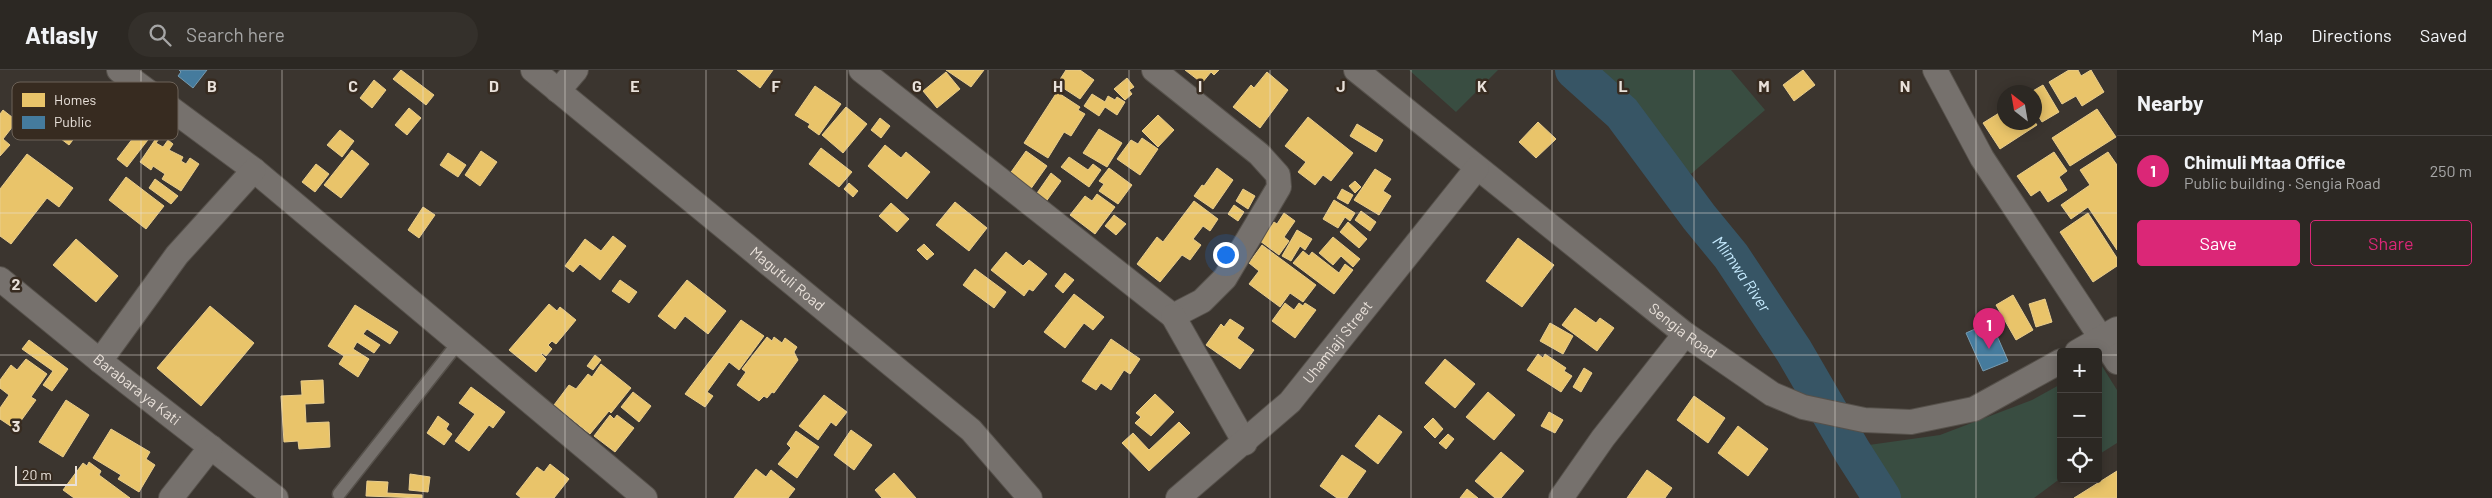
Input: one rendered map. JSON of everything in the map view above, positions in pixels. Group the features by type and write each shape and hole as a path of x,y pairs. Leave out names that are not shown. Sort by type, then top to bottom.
{"street":[{"path":"119,70 135,82"},
{"name":"Magufuli Road","path":"533,70 971,430 1030,498"},
{"path":"558,91 576,70"},
{"path":"861,70 1173,316 1245,443"},
{"path":"1154,70 1259,154 1278,175 1279,187 1225,278 1202,301 1173,316"},
{"name":"Sengia Road","path":"1356,70 1685,334 1772,394 1803,407 1864,420 1911,422 1974,410 2057,363"},
{"path":"1935,70 1982,158 2109,333 2117,362"},
{"path":"178,114 254,170 646,498"},
{"name":"Uhamiaji Street","path":"1178,498 1245,443 1290,402 1477,168"},
{"path":"100,361 177,255 254,170"},
{"name":"Barabara ya Kati","path":"0,279 100,361 276,498"},
{"path":"2084,348 2109,333"},
{"path":"1561,498 1604,438 1685,334"},
{"path":"171,498 211,447"}],"lane":[{"path":"339,494 460,342"}],"green space":[{"path":"1409,70 1498,70 1456,112"},
{"path":"1595,70 1731,70 1765,110 1691,174"},
{"path":"2102,366 2117,390 2117,443 2102,452"},
{"path":"2057,386 2057,481 2034,498 1863,498 1833,450 1940,435 2032,400"}],"building: Homes":[{"path":"401,70 434,95 426,105 393,79"},
{"path":"737,70 773,70 760,88"},
{"path":"946,70 984,70 971,87"},
{"path":"1066,70 1080,70 1094,80 1080,99 1057,84"},
{"path":"1185,70 1219,70 1214,75 1211,72 1202,83"},
{"path":"1803,70 1815,85 1794,101 1783,85"},
{"path":"2069,70 2078,70 2081,76 2091,70 2104,92 2082,106 2076,96 2062,104 2049,82"},
{"path":"946,72 960,89 937,108 923,91"},
{"path":"1267,72 1288,90 1260,128 1233,107 1251,85 1254,88"},
{"path":"1127,78 1134,87 1129,90 1132,94 1125,100 1114,89"},
{"path":"374,80 386,90 372,108 360,98"},
{"path":"815,86 841,104 819,135 808,127 810,124 795,115"},
{"path":"2042,86 2059,112 2042,122"},
{"path":"1057,92 1080,107 1078,110 1085,114 1071,136 1064,132 1048,158 1024,143"},
{"path":"1092,94 1105,102 1108,96 1115,100 1117,97 1125,102 1117,115 1105,107 1099,116 1084,106"},
{"path":"846,107 867,124 843,153 822,135"},
{"path":"409,108 421,118 407,135 395,125"},
{"path":"2097,109 2116,137 2070,166 2052,138"},
{"path":"3,110 12,117 12,127 3,139 10,145 0,156 0,114"},
{"path":"1997,114 1997,130 2029,130 2000,149 1983,123"},
{"path":"1158,115 1174,130 1158,147 1142,131"},
{"path":"1308,117 1353,153 1331,181 1323,175 1315,185 1298,172 1306,162 1285,146"},
{"path":"880,118 890,126 881,138 871,130"},
{"path":"1538,122 1556,139 1536,158 1519,142"},
{"path":"1357,124 1383,140 1376,152 1350,136"},
{"path":"1099,129 1122,143 1107,167 1083,153"},
{"path":"340,130 354,141 342,157 327,145"},
{"path":"1142,138 1158,149 1140,175 1117,159 1131,140 1138,144"},
{"path":"62,140 73,140 69,145"},
{"path":"132,140 148,140 127,167 117,159"},
{"path":"155,140 158,140 156,143 163,147 168,140 173,144 169,150 183,157 181,161 186,164 190,158 199,164 181,191 162,179 165,174 153,166 151,170 140,162"},
{"path":"885,145 901,158 906,152 930,172 907,199 868,166"},
{"path":"821,148 852,172 839,187 809,164"},
{"path":"352,150 369,164 341,198 324,185"},
{"path":"481,151 497,162 480,186 465,175"},
{"path":"1026,151 1047,166 1030,190 1009,175"},
{"path":"2054,152 2067,171 2059,177 2067,190 2048,202 2040,190 2031,196 2017,176"},
{"path":"2108,152 2117,165 2117,250 2088,207 2071,219 2061,205 2090,185 2080,170"},
{"path":"448,153 466,165 458,177 440,165"},
{"path":"27,154 73,188 59,207 47,198 11,244 0,236 0,189"},
{"path":"1069,157 1088,170 1093,164 1101,170 1089,187 1061,167"},
{"path":"316,164 329,174 315,192 302,182"},
{"path":"1109,168 1132,185 1118,204 1099,191 1104,184 1099,181"},
{"path":"1217,168 1233,180 1213,209 1194,196"},
{"path":"1375,169 1391,179 1383,191 1391,196 1379,215 1354,200"},
{"path":"1051,173 1061,181 1045,203 1035,196"},
{"path":"126,177 164,206 146,229 109,200"},
{"path":"155,179 178,196 171,204 149,188"},
{"path":"1355,181 1361,187 1355,193 1349,186"},
{"path":"849,183 858,191 853,197 844,189"},
{"path":"1243,189 1255,196 1248,209 1236,201"},
{"path":"1342,189 1353,195 1348,204 1337,198"},
{"path":"1097,194 1115,207 1095,234 1070,215 1085,196 1092,201"},
{"path":"1334,200 1355,213 1350,221 1345,217 1338,228 1323,219"},
{"path":"1194,201 1218,219 1210,231 1203,226 1193,239 1201,245 1190,260 1182,255 1160,282 1137,264 1157,237 1163,242"},
{"path":"955,202 987,228 969,251 936,225"},
{"path":"891,203 909,219 897,232 879,216"},
{"path":"1234,205 1244,212 1238,221 1228,214"},
{"path":"423,207 435,215 419,238 408,230"},
{"path":"1361,211 1376,222 1370,231 1355,220"},
{"path":"1284,213 1295,221 1284,237 1289,241 1279,255 1260,241 1274,222 1277,224"},
{"path":"2088,213 2117,258 2117,266 2093,282 2060,232"},
{"path":"1114,215 1126,224 1116,235 1105,226"},
{"path":"1348,222 1367,239 1359,248 1340,232"},
{"path":"1297,230 1312,239 1305,250 1300,246 1291,261 1282,256"},
{"path":"613,236 626,246 600,280 580,264 573,272 565,266 585,239 601,251"},
{"path":"1333,237 1360,259 1353,267 1341,256 1333,265 1319,253"},
{"path":"1518,238 1554,265 1522,307 1486,281"},
{"path":"76,239 118,276 96,302 53,265"},
{"path":"924,244 934,254 927,260 917,250"},
{"path":"1262,245 1316,285 1303,302 1290,293 1280,307 1249,284 1259,271 1249,263"},
{"path":"1303,251 1309,256 1312,252 1339,273 1345,264 1353,270 1334,294 1293,263"},
{"path":"1006,252 1023,266 1029,260 1047,274 1033,291 1029,289 1024,296 991,270"},
{"path":"975,269 1006,292 994,308 963,285"},
{"path":"1065,273 1074,280 1063,293 1055,286"},
{"path":"620,280 637,292 629,303 612,291"},
{"path":"687,280 726,311 708,334 685,316 675,329 658,316"},
{"path":"1074,294 1104,317 1093,330 1084,323 1065,348 1044,332"},
{"path":"2013,295 2033,330 2016,340 1996,305"},
{"path":"2045,299 2052,322 2036,327 2029,304"},
{"path":"1285,303 1294,310 1299,303 1303,306 1305,303 1316,310 1295,338 1272,321"},
{"path":"549,304 557,311 560,307 576,320 556,344 552,341 548,345 552,349 546,356 541,354 546,359 536,372 509,350"},
{"path":"355,305 398,332 390,344 367,329 363,334 380,345 374,353 357,342 353,349 369,359 358,377 339,364 344,356 328,346"},
{"path":"210,306 254,343 201,406 157,368"},
{"path":"1575,308 1596,323 1600,318 1614,328 1597,351 1562,325"},
{"path":"1230,319 1244,328 1237,338 1254,350 1240,369 1206,345 1221,324 1224,327"},
{"path":"741,320 764,336 739,370 729,362 707,392 713,396 705,407 685,394"},
{"path":"1550,323 1573,336 1563,354 1540,341"},
{"path":"767,337 772,341 774,337 782,343 785,338 797,347 794,352 798,360 774,393 772,392 767,398 764,396 759,401 737,385 746,372 742,369"},
{"path":"1111,339 1140,359 1130,374 1124,370 1111,390 1101,383 1096,390 1082,381"},
{"path":"29,340 68,369 52,391 43,385 53,371 22,349"},
{"path":"1538,354 1543,358 1545,354 1566,368 1564,371 1572,376 1561,392 1527,370"},
{"path":"595,355 601,360 593,370 587,366"},
{"path":"26,359 47,374 31,397 36,400 15,429 0,419 0,408 9,395 0,388 0,380 11,365 17,370"},
{"path":"1445,359 1475,384 1455,408 1425,383"},
{"path":"601,364 631,388 611,413 609,411 590,434 554,405 569,385 576,389 588,374 592,377"},
{"path":"1584,368 1592,373 1581,392 1573,387"},
{"path":"323,380 324,403 305,404 306,423 329,422 330,447 299,449 298,441 284,442 281,396 302,395 301,381"},
{"path":"471,387 505,412 493,428 489,425 469,451 455,441 475,414 459,403"},
{"path":"633,392 651,406 639,422 621,407"},
{"path":"1488,392 1515,415 1494,440 1466,417"},
{"path":"1155,394 1174,412 1151,436 1135,423 1141,417 1136,413"},
{"path":"824,395 847,412 836,426 831,422 818,440 799,426"},
{"path":"1694,396 1725,418 1708,443 1677,420"},
{"path":"66,400 89,415 63,457 39,442"},
{"path":"1549,412 1563,420 1555,433 1541,426"},
{"path":"610,415 614,419 617,415 634,428 615,452 594,436"},
{"path":"1379,415 1402,432 1378,464 1355,446"},
{"path":"438,416 449,424 446,429 452,434 444,445 427,433"},
{"path":"1433,418 1443,429 1435,438 1424,427"},
{"path":"1179,422 1190,433 1149,471 1122,443 1133,433 1149,450"},
{"path":"1738,426 1768,449 1748,476 1718,453"},
{"path":"111,429 150,452 146,459 155,465 139,492 118,479 121,475 93,458"},
{"path":"851,430 872,445 854,470 834,455"},
{"path":"796,431 819,447 797,478 778,464 791,448 787,444"},
{"path":"1448,434 1454,439 1446,449 1439,443"},
{"path":"1501,452 1524,471 1501,498 1495,498 1475,481"},
{"path":"1342,455 1366,471 1347,498 1337,498 1320,486"},
{"path":"89,462 101,471 99,475 130,498 74,498 63,490 83,463 87,466"},
{"path":"550,464 569,479 554,498 521,498 516,494 537,467 544,472"},
{"path":"756,469 766,477 771,470 795,489 788,498 734,498"},
{"path":"1647,470 1672,488 1665,498 1627,498"},
{"path":"2117,471 2117,498 2074,498 2098,483 2102,483 2102,480"},
{"path":"894,473 916,498 882,498 875,490"},
{"path":"410,474 430,477 428,492 409,490"},
{"path":"367,481 388,482 387,493 422,495 422,498 366,496"},
{"path":"1467,489 1478,498 1460,498"}],"building: Public":[{"path":"179,70 207,70 193,88 178,76 181,72"},
{"path":"1991,322 2008,361 1983,371 1966,333"}],"waterway":[{"name":"Mlimwa River","path":"1574,70 1622,113 1699,217 1731,256 1794,351 1852,451 1882,498"}],"place":[{"name":"Chimuli Mtaa Office","path":"1989,349"}]}
